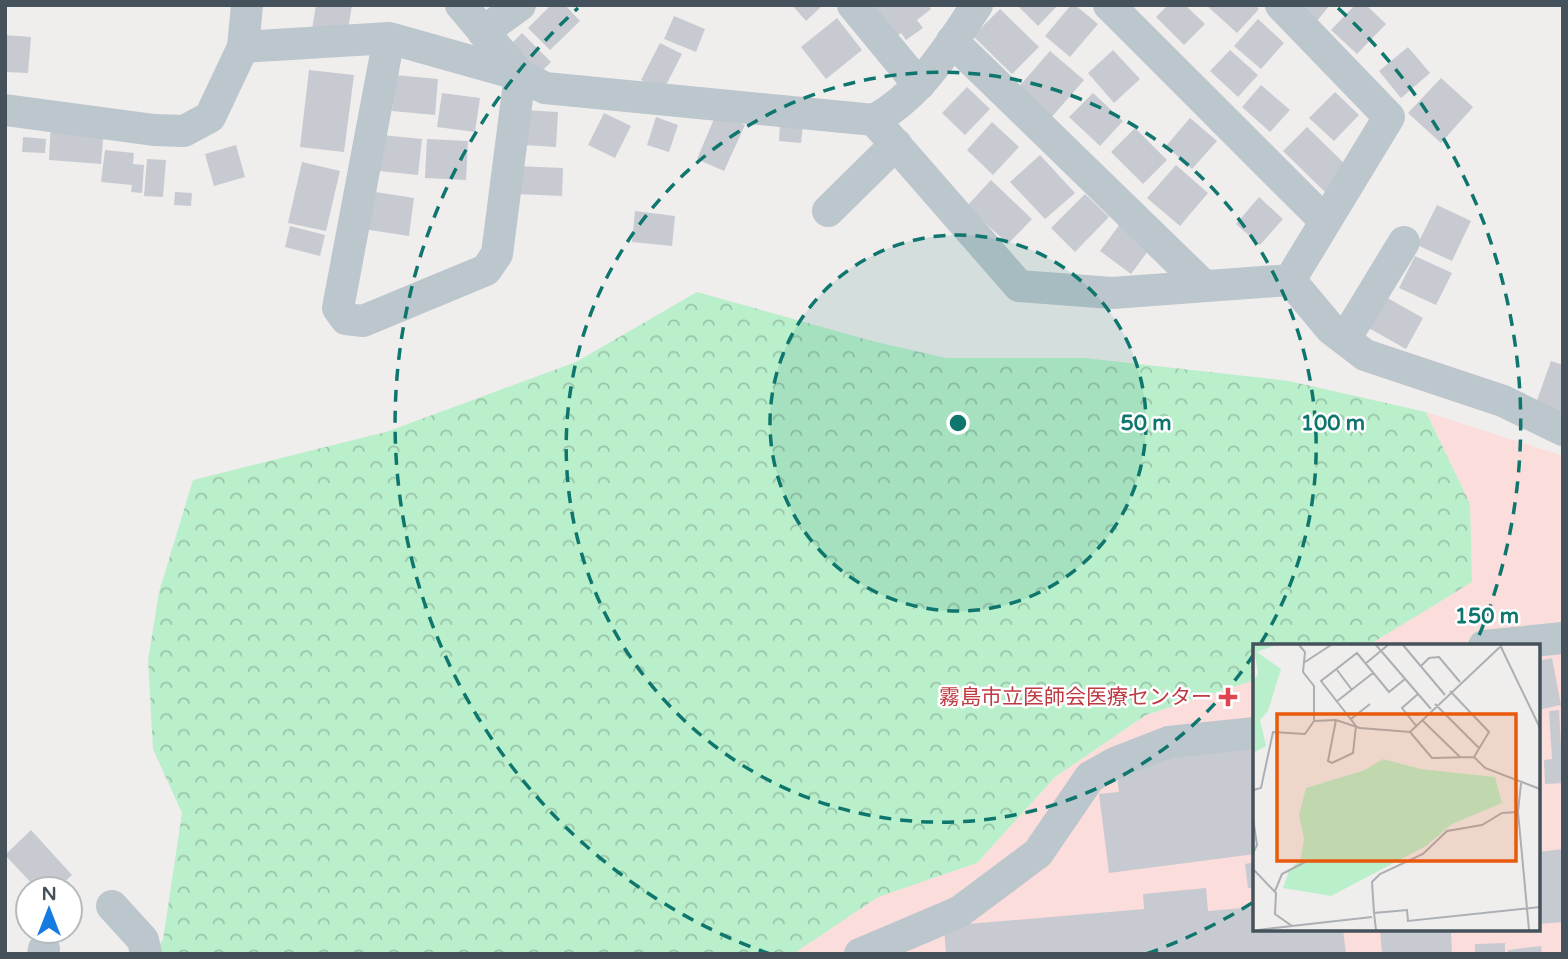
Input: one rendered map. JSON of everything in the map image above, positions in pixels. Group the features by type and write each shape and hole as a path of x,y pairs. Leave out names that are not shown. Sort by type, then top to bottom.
{"street":[{"path":"5,110 154,130 184,131 210,117 243,47 247,5"},
{"path":"388,38 338,308 346,319 363,321 486,270 497,254 520,75 461,5"},
{"path":"483,32 520,5"},
{"path":"853,5 919,85"},
{"path":"243,47 388,38 520,75 544,88 874,120 894,109 927,78 978,5"},
{"path":"1109,5 1325,221"},
{"path":"1281,5 1389,117 1290,280"},
{"path":"952,41 1204,286"},
{"path":"874,120 1019,286 1112,293 1290,280"},
{"path":"828,211 895,144"},
{"path":"1345,339 1404,242"},
{"path":"1290,280 1331,329 1365,355 1503,401 1563,430"},
{"path":"1504,644 1563,638"},
{"path":"860,954 959,912 1038,853 1090,777 1115,763 1170,742 1253,733"},
{"path":"112,906 143,940 146,954"}],"shaded area":[{"name":"霧島市立医師会医療センター","path":"1426,412 1563,456 1563,954 793,954 878,897 977,863 1055,777 1146,715 1253,681 1253,931 1540,931 1540,644 1369,644 1472,581 1470,504"}],"green space":[{"path":"697,292 872,341 946,358 1085,358 1289,381 1426,412 1470,504 1472,582 1369,644 1253,644 1253,681 1146,715 1055,777 977,863 878,897 793,954 151,954 163,940 182,813 153,749 148,660 159,592 193,480 386,432 576,362"}],"building":[{"path":"316,5 352,5 347,35 312,29"},
{"path":"551,5 565,5 580,21 550,50 528,28"},
{"path":"792,5 823,5 806,21"},
{"path":"873,5 928,5 931,9 917,20 923,28 906,40 901,33 890,41"},
{"path":"1058,5 1038,26 1019,7"},
{"path":"1071,5 1075,5 1098,24 1070,57 1045,36"},
{"path":"1168,5 1185,5 1205,24 1184,45 1156,17"},
{"path":"1206,5 1255,5 1259,9 1237,33"},
{"path":"1298,5 1330,5 1317,21"},
{"path":"1355,5 1366,5 1386,24 1357,54 1331,30"},
{"path":"1000,9 1039,47 1012,74 973,36"},
{"path":"674,16 705,29 696,52 664,39"},
{"path":"837,18 862,50 826,79 801,47"},
{"path":"1258,19 1284,43 1261,69 1234,46"},
{"path":"522,33 551,62 535,78 506,49"},
{"path":"5,35 31,37 28,73 5,72"},
{"path":"660,43 682,54 663,91 641,80"},
{"path":"1408,47 1430,73 1401,98 1379,71"},
{"path":"1113,50 1140,79 1114,103 1088,73"},
{"path":"1230,50 1258,75 1238,97 1210,71"},
{"path":"1050,51 1084,80 1050,119 1016,90"},
{"path":"309,70 354,75 344,152 300,147"},
{"path":"395,75 438,79 435,115 392,111"},
{"path":"1441,78 1473,107 1441,143 1408,113"},
{"path":"1261,85 1290,110 1270,132 1242,107"},
{"path":"967,87 990,109 965,135 942,113"},
{"path":"1335,92 1359,115 1334,141 1309,118"},
{"path":"442,93 480,98 475,132 437,127"},
{"path":"1093,93 1123,121 1100,146 1069,117"},
{"path":"525,110 558,112 556,147 524,145"},
{"path":"717,112 745,125 724,171 697,159"},
{"path":"604,113 631,126 615,158 588,145"},
{"path":"656,117 678,125 669,152 647,145"},
{"path":"1190,118 1217,141 1192,169 1166,146"},
{"path":"51,122 104,127 101,164 49,160"},
{"path":"992,122 1019,147 993,175 967,150"},
{"path":"780,123 803,125 801,143 779,141"},
{"path":"1307,127 1349,168 1325,192 1283,151"},
{"path":"1135,128 1167,160 1143,184 1111,152"},
{"path":"382,135 422,139 418,175 379,171"},
{"path":"23,137 46,139 45,153 22,152"},
{"path":"427,139 468,141 466,180 425,178"},
{"path":"236,145 245,177 214,186 205,154"},
{"path":"105,150 134,153 133,164 144,165 142,193 131,192 132,185 101,182"},
{"path":"1040,155 1075,193 1045,219 1010,182"},
{"path":"147,159 166,160 163,197 144,196"},
{"path":"302,162 340,171 326,231 288,223"},
{"path":"1176,165 1208,193 1180,226 1147,198"},
{"path":"516,166 563,168 562,196 515,194"},
{"path":"991,180 1032,219 1008,244 967,206"},
{"path":"369,191 414,198 409,236 363,229"},
{"path":"175,192 192,193 191,206 174,205"},
{"path":"1085,194 1109,217 1075,252 1051,228"},
{"path":"1259,197 1283,219 1260,245 1236,224"},
{"path":"1437,205 1471,221 1452,261 1417,245"},
{"path":"635,211 675,216 672,246 632,242"},
{"path":"1120,224 1151,247 1131,274 1100,251"},
{"path":"290,226 325,235 320,256 285,247"},
{"path":"1415,256 1452,273 1436,305 1399,288"},
{"path":"1384,296 1423,318 1406,349 1367,327"},
{"path":"1551,361 1563,365 1563,416 1535,406"},
{"path":"1552,658 1561,705 1540,710 1540,661"},
{"path":"1559,710 1563,783 1545,784 1544,760 1552,759 1549,711"},
{"path":"1253,745 1253,854 1109,873 1099,794 1119,792 1115,763"},
{"path":"31,830 72,875 24,875 5,855"},
{"path":"1563,849 1563,922 1540,924 1540,852"},
{"path":"1253,862 1253,887 1248,888 1245,864"},
{"path":"1206,888 1208,911 1253,907 1253,931 1343,931 1346,954 946,954 944,926 1144,909 1143,894"},
{"path":"1380,931 1467,931 1451,933 1452,954 1382,954"},
{"path":"1505,943 1505,954 1475,954 1475,944"},
{"path":"1541,946 1542,954 1508,954 1508,950"}],"place":[{"name":"霧島市立医師会医療センター","path":"1228,697"}]}
